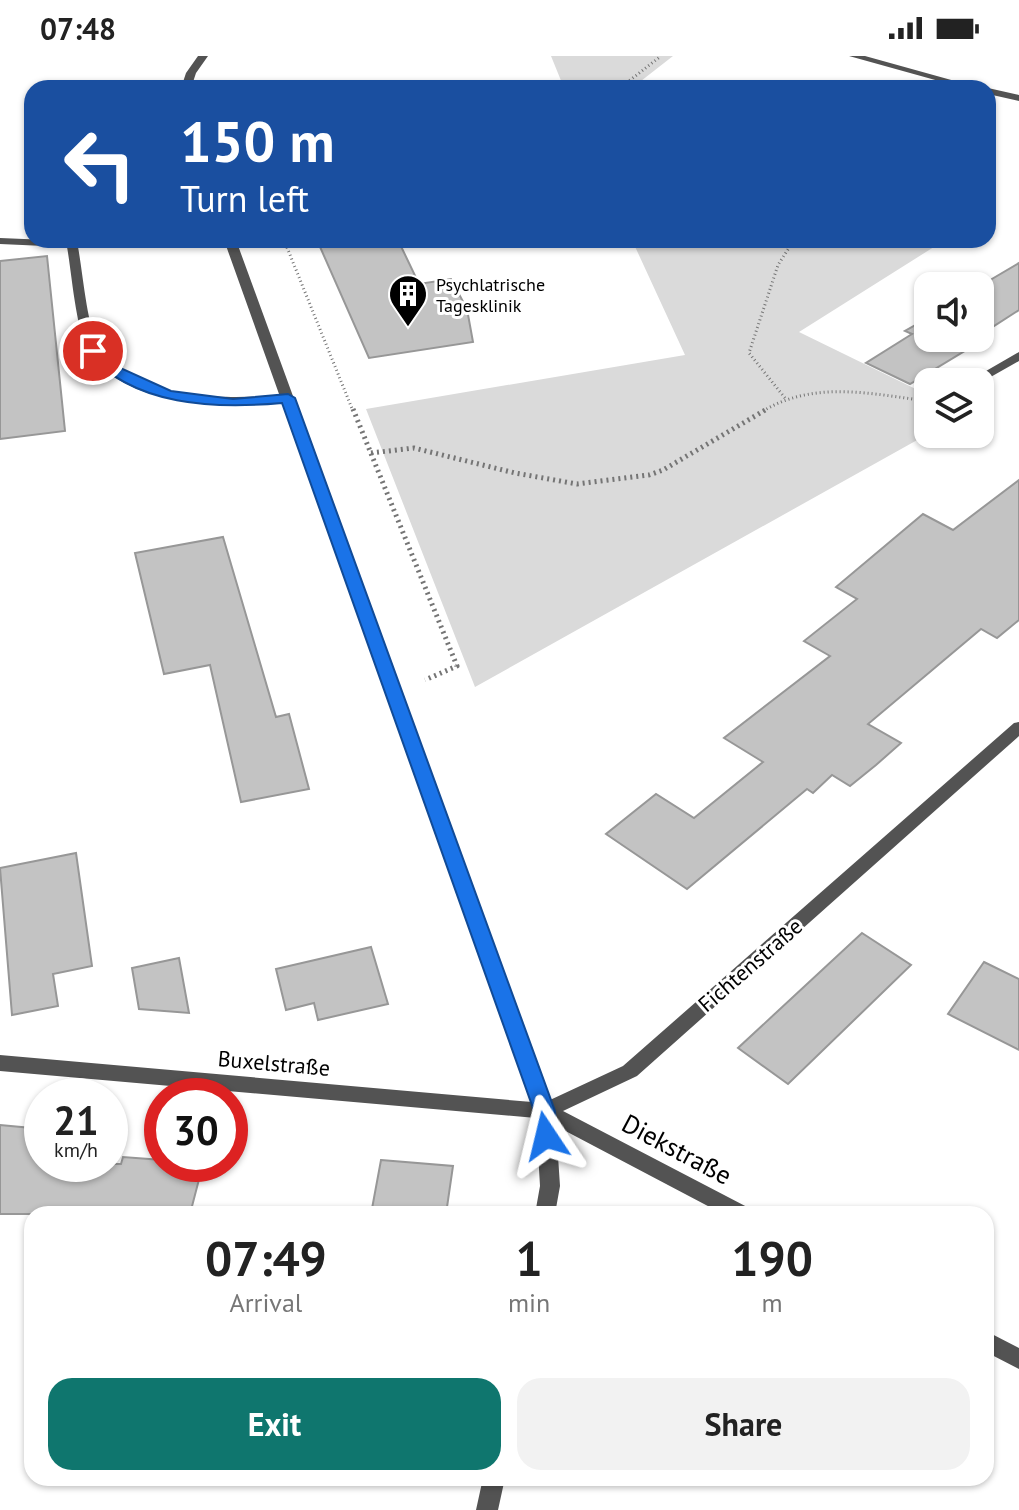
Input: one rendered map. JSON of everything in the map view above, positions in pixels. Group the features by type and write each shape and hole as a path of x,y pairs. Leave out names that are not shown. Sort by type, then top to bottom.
{"street":[{"path":"189,80 203,56"},
{"path":"854,56 945,80"},
{"path":"996,93 1019,98"},
{"path":"0,241 24,242"},
{"path":"73,248 93,351 113,370 168,395 233,403 288,398"},
{"path":"233,248 545,1111 550,1186 546,1206"},
{"path":"994,370 1019,356"},
{"name":"Fichtenstraße","path":"545,1111 630,1071 1019,727"},
{"name":"Buxelstraße","path":"0,1063 545,1111"},
{"name":"Diekstraße","path":"545,1111 727,1206"},
{"path":"994,1345 1019,1359"},
{"path":"487,1510 492,1486"}],"path":[{"path":"630,80 661,56"},
{"path":"287,248 457,666 394,693"},
{"path":"785,398 749,353 778,265 789,248"},
{"path":"371,453 414,448 515,473 577,484 649,475 663,470 785,398 805,392 838,391 914,399"}],"shaded area":[{"path":"551,56 673,56 642,80 561,80"},
{"path":"636,248 932,248 799,332 914,388 914,442 475,687 366,409 685,355"}],"building":[{"path":"321,248 402,248 419,284 451,279 467,309 473,342 369,358"},
{"path":"47,256 65,431 0,439 0,261"},
{"path":"1019,263 1019,310 994,326 994,278"},
{"path":"914,326 914,352 963,352 936,368 914,368 914,382 910,384 866,363 912,334 905,331"},
{"path":"1019,480 1019,620 997,638 981,629 868,724 901,743 876,765 850,786 832,775 813,793 807,789 687,889 606,834 656,794 694,818 763,762 724,738 830,656 804,641 857,599 836,587 923,514 953,530"},
{"path":"223,537 276,717 289,714 309,789 241,802 210,665 164,674 135,553"},
{"path":"76,853 92,966 53,974 58,1006 12,1015 0,868"},
{"path":"862,933 911,965 788,1084 738,1048"},
{"path":"371,947 388,1004 318,1020 314,1003 286,1010 276,969"},
{"path":"179,958 189,1013 139,1009 132,968"},
{"path":"984,962 1019,979 1019,1050 948,1014"},
{"path":"0,1125 24,1127 24,1182 128,1182 128,1157 144,1159 144,1182 198,1182 192,1206 24,1206 24,1214 0,1214"},
{"path":"381,1160 453,1166 447,1206 372,1206"}],"place":[{"name":"Psychlatrische Tagesklinik","path":"408,328"}],"route":[{"path":"93,351 113,370 142,386 168,395 233,403 288,398 545,1111 546,1136"}]}
